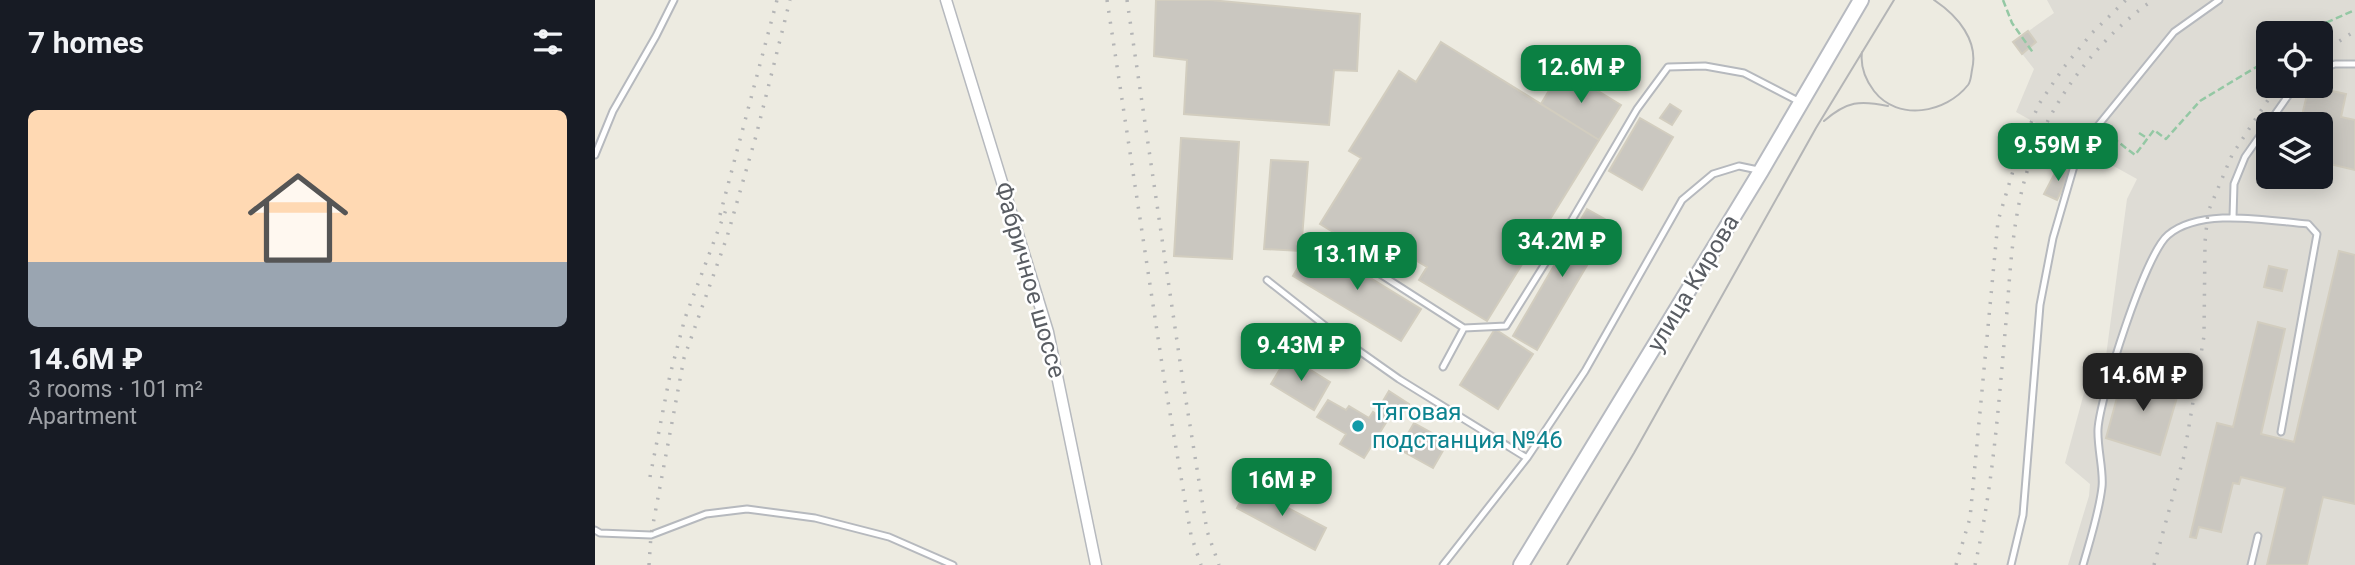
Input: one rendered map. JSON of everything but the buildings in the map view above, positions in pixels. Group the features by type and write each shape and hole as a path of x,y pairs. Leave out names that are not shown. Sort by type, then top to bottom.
{"main road":[{"name":"улица Кирова","path":"1521,565 1761,171 1861,0"}],"street":[{"name":"Фабричное шоссе","path":"946,0 1048,332 1096,565"}],"lane":[{"path":"595,155 613,111 674,0"},
{"path":"2011,565 2023,515 2040,304 2053,238 2079,149 2174,32 2219,0"},
{"path":"2333,65 2355,64"},
{"path":"1327,240 1464,328 1506,326 1637,108 1668,67 1705,66 1744,73 1800,102"},
{"path":"2233,217 2234,184 2245,157 2287,98"},
{"path":"1443,565 1527,458 1585,372 1682,200 1713,174 1739,166 1761,171"},
{"path":"2083,565 2103,485 2098,427 2126,323 2149,265 2167,235 2188,225 2233,217 2308,224 2317,233 2281,432"},
{"path":"1267,280 1338,336 1399,379 1527,458"},
{"path":"1443,367 1464,328"},
{"path":"595,530 600,533 651,535 706,514 747,509 815,518 889,537 953,565"},
{"path":"2251,565 2258,536"}],"path":[{"path":"2003,0 2012,23 2034,54"},
{"path":"2328,21 2355,10"},
{"path":"2098,126 2135,155 2154,130 2165,139 2200,101 2256,67"},
{"path":"2139,133 2147,138"}],"shaded area":[{"path":"2047,0 2355,0 2355,565 2068,565 2089,496 2090,484 2065,463 2090,371 2104,371 2127,199 2137,179 2016,112 2034,69 2013,42 2054,13"}],"tram line":[{"path":"1567,565 1634,453 1816,128 1894,0"},
{"path":"1862,52 1863,68 1874,91 1884,101 1896,107 1922,110 1935,107 1959,95 1970,80 1972,49 1965,30 1934,0"},
{"path":"1824,121 1840,109 1854,104 1888,106"}],"railway":[{"path":"720,215 777,0"},
{"path":"649,565 651,535 684,358 727,237 790,0"},
{"path":"1107,0 1165,384 1191,535 1201,565"},
{"path":"1127,0 1207,531 1219,565"},
{"path":"1956,565 1970,518 1998,221 2019,151 2039,104 2064,67 2092,33 2126,0"},
{"path":"1975,565 1995,439 2014,231 2021,192 2042,132 2067,89 2115,31 2153,0"},
{"path":"2333,45 2355,31"},
{"path":"2154,565 2184,456 2204,336 2208,212 2232,155 2270,98"},
{"path":"650,477 670,375 685,318 727,207"}],"place":[{"name":"Тяговая подстанция №46","path":"1358,426"}]}
